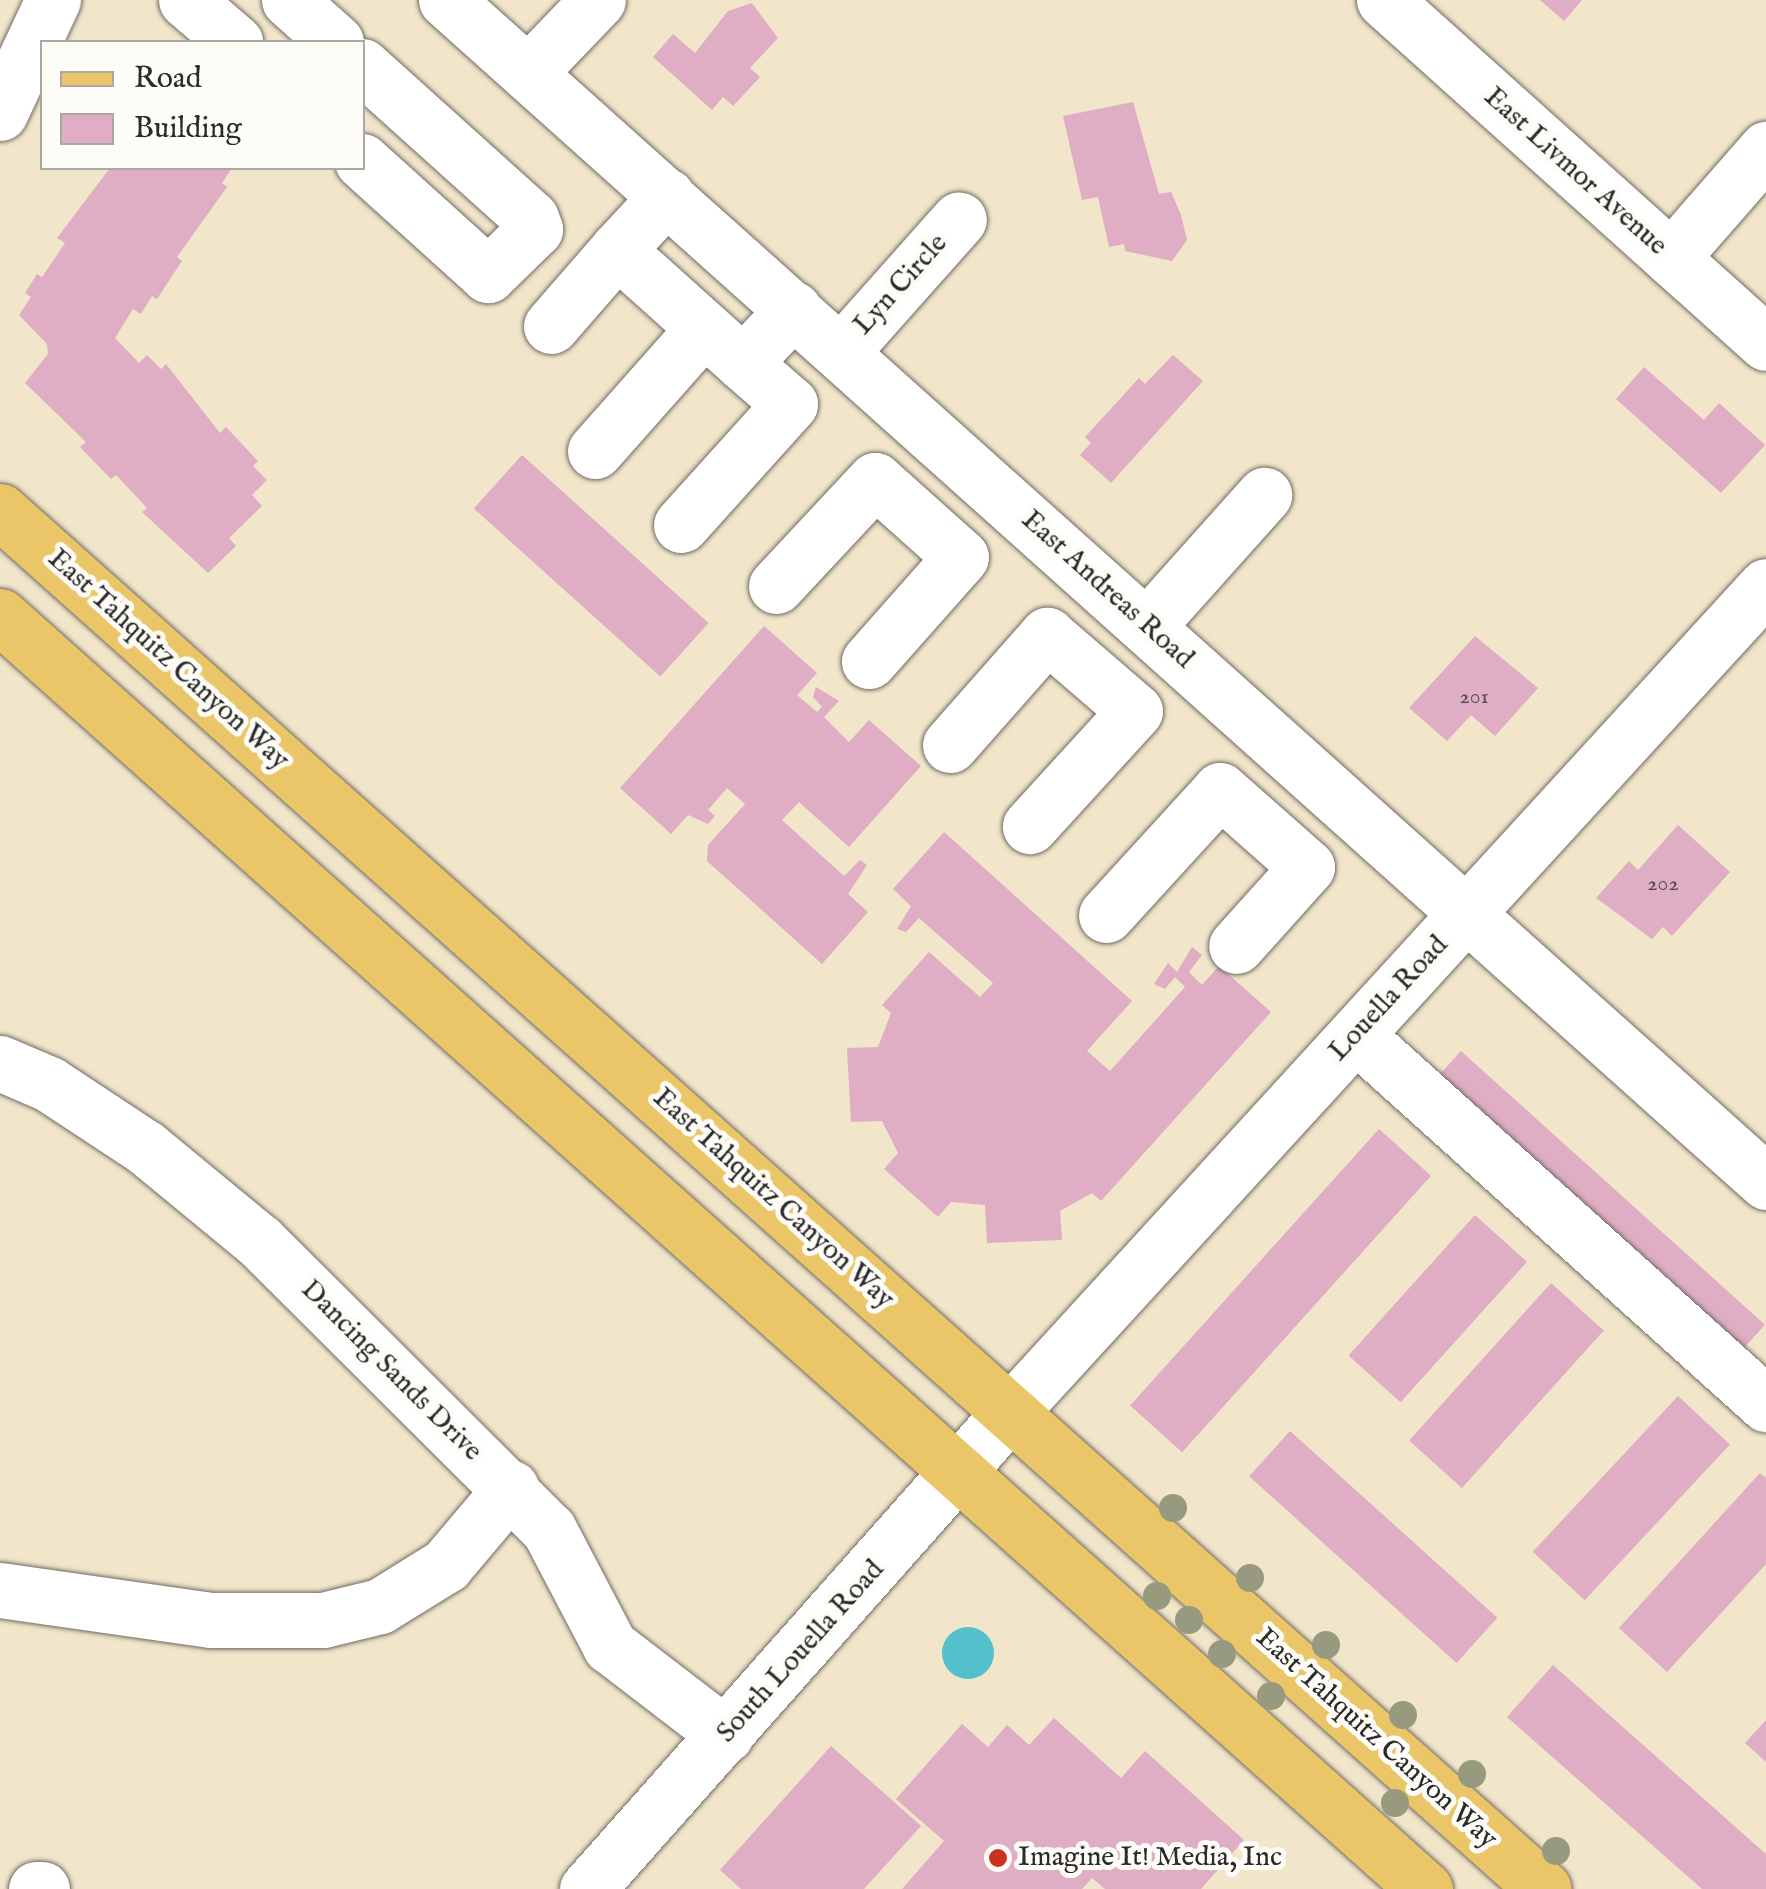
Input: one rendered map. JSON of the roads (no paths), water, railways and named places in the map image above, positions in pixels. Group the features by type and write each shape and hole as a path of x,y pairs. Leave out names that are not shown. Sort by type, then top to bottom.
{"main road":[{"name":"East Tahquitz Canyon Way","path":"0,511 1544,1889"},
{"path":"0,616 1425,1889"}],"street":[{"path":"0,112 53,0"},
{"path":"186,0 233,40"},
{"path":"289,0 334,40"},
{"name":"East Andreas Road","path":"446,0 1766,1182"},
{"path":"528,74 598,0"},
{"name":"East Livmor Avenue","path":"1384,0 1766,343"},
{"path":"365,69 532,218 534,230 488,275 365,164"},
{"path":"1671,258 1766,149"},
{"path":"551,326 667,196"},
{"name":"Lyn Circle","path":"842,351 960,219"},
{"path":"618,250 790,404 681,525"},
{"path":"595,450 724,346 794,309"},
{"path":"918,518 967,464"},
{"path":"776,586 875,480 962,557 869,661"},
{"path":"1088,671 1142,622 1264,495"},
{"name":"Louella Road","path":"1011,1411 1766,586"},
{"path":"950,746 1047,636 1135,711 1030,826"},
{"path":"1260,826 1306,768"},
{"path":"1106,915 1220,790 1307,867 1236,946"},
{"path":"1356,1035 1766,1404"},
{"name":"Dancing Sands Drive","path":"0,1063 49,1084 146,1148 259,1241 512,1488 549,1530 610,1646 726,1735"},
{"name":"South Louella Road","path":"587,1889 1011,1411"},
{"path":"0,1590 210,1620 323,1620 380,1606 446,1565 512,1488"}],"water":[{"path":"968,1627 987,1634 994,1653 987,1672 968,1679 949,1672 942,1653 949,1634"}],"place":[{"name":"Imagine It! Media, Inc","path":"998,1858"}]}
